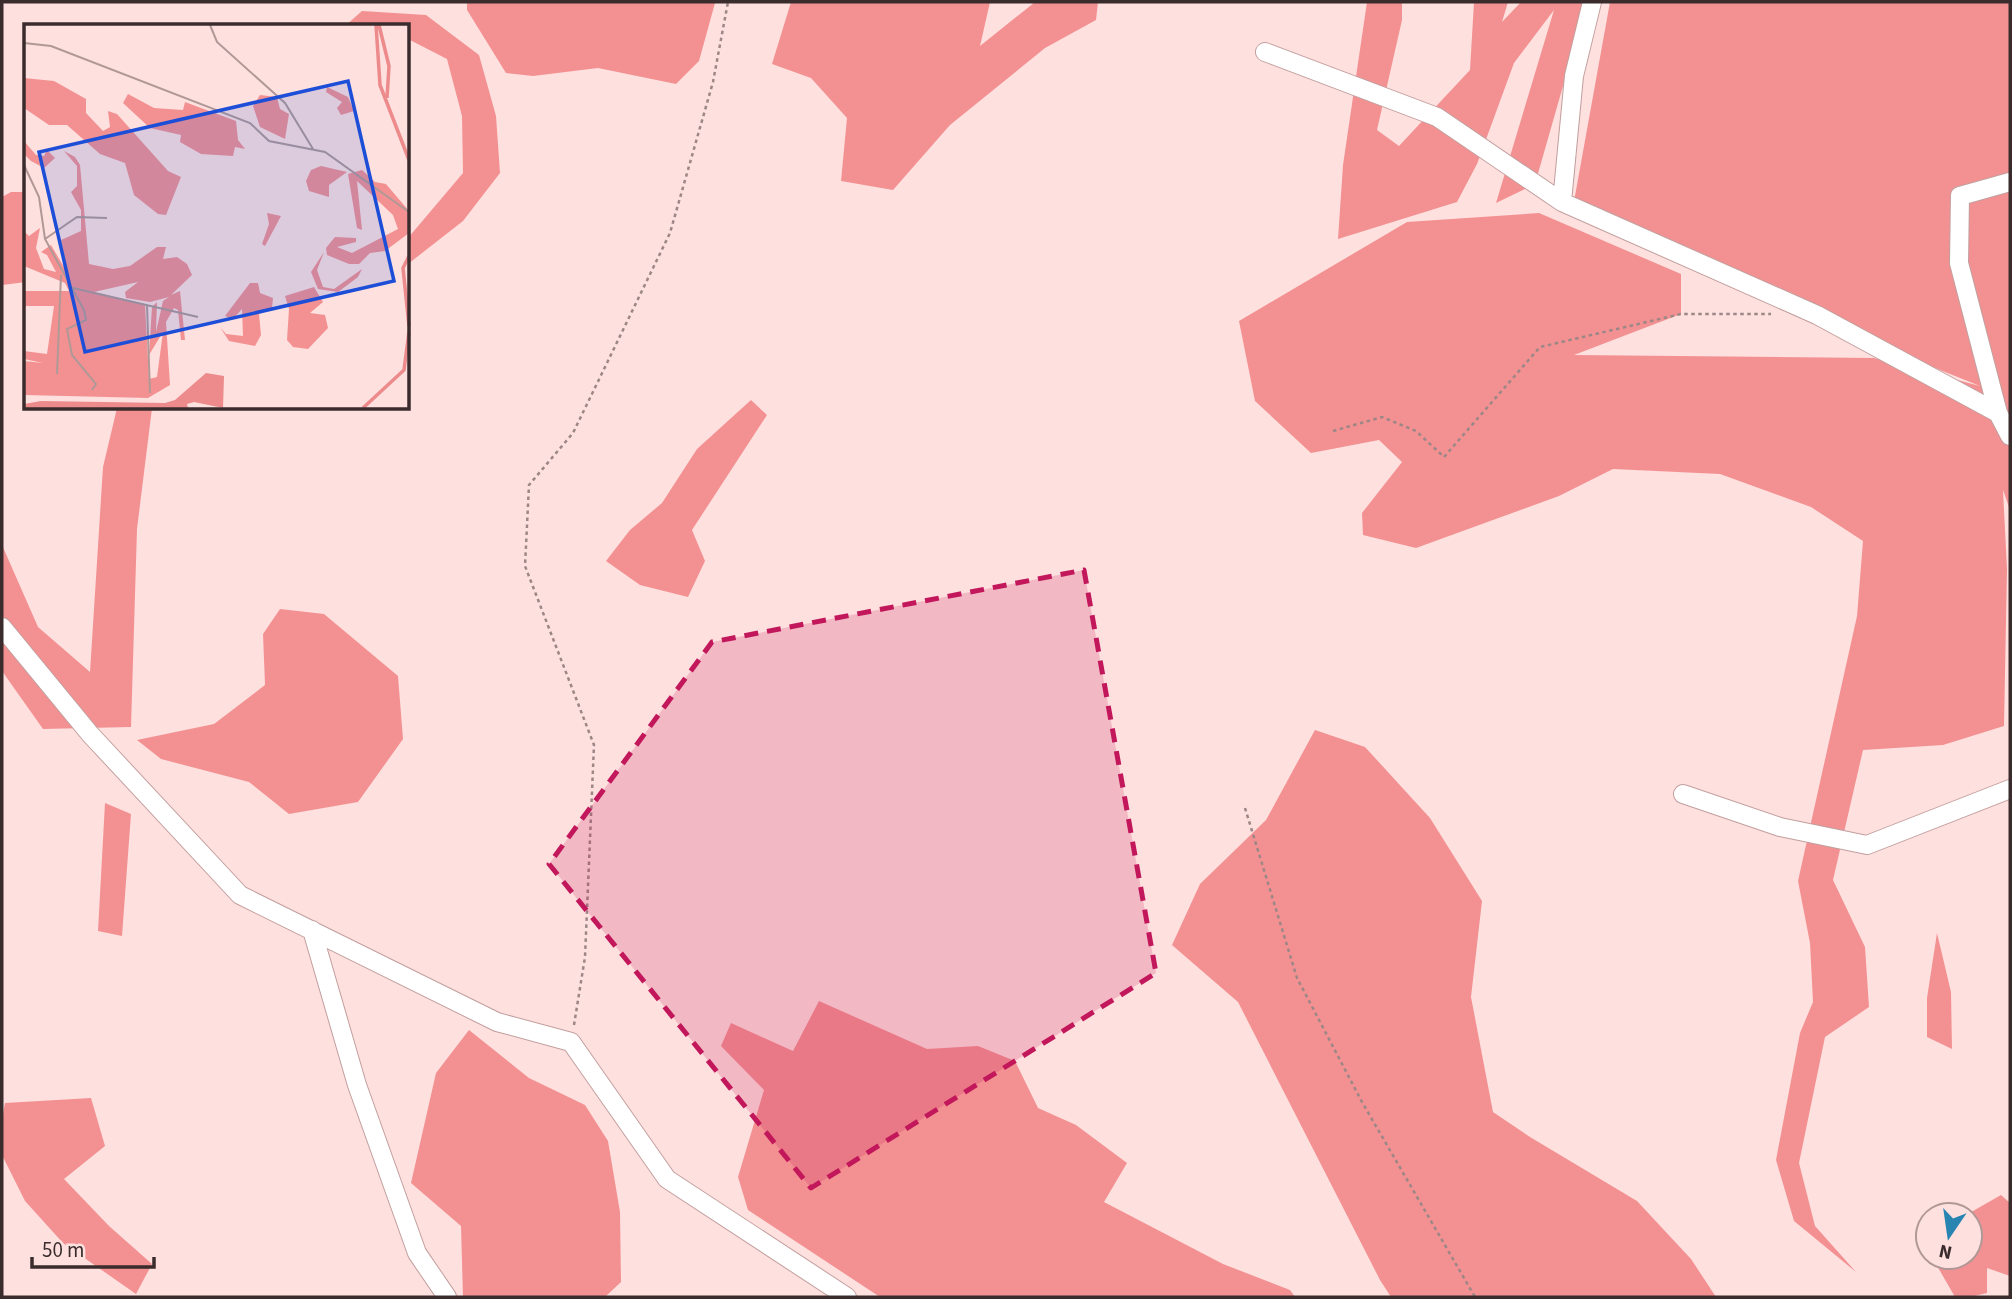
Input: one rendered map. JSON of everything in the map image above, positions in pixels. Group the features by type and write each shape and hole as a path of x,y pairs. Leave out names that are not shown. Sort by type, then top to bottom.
{"street":[{"path":"1562,202 1574,76 1592,2"},
{"path":"1265,52 1437,117 1562,202 1817,315 1998,413"},
{"path":"2010,182 1960,196 1959,263 1998,413 2010,436"},
{"path":"2,627 90,734 240,895 497,1022 571,1042 667,1180 847,1297"},
{"path":"1683,794 1780,827 1867,845 2010,789"},
{"path":"312,930 357,1084 417,1253 447,1297"}],"path":[{"path":"571,1042 585,957 594,745 525,566 530,485 573,433 670,233 713,82 728,2"},
{"path":"1333,431 1382,417 1416,430 1444,457 1540,346 1681,314 1776,314"},
{"path":"1245,808 1297,978 1362,1102 1475,1297"}],"highlighted area":[{"path":"1084,570 1156,973 811,1188 549,864 712,642"}],"shaded area":[{"path":"467,2 715,3 699,61 676,84 598,68 533,76 506,73 467,10"},
{"path":"791,2 990,2 980,46 1035,2 1098,2 1096,20 1045,48 950,125 893,190 841,181 847,118 811,78 772,64"},
{"path":"1367,2 1402,2 1402,20 1377,130 1399,146 1470,70 1474,2 1508,2 1502,22 1521,2 1587,2 1535,184 1496,203 1554,10 1514,63 1477,164 1457,202 1338,239 1343,165"},
{"path":"1610,2 2010,2 2010,510 2003,490 2007,569 2004,726 1943,745 1863,750 1833,880 1865,947 1869,1007 1825,1037 1799,1163 1815,1226 1856,1272 1794,1221 1776,1160 1800,1033 1813,1002 1810,943 1798,881 1857,616 1863,541 1811,507 1720,474 1613,469 1559,496 1416,548 1363,535 1362,513 1402,462 1379,440 1311,453 1255,401 1239,321 1407,222 1539,213 1681,274 1681,314 1574,355 1874,358 1980,386 1858,337 1573,207"},
{"path":"362,11 426,15 479,55 496,116 500,173 463,221 410,262 410,236 463,173 462,116 447,59 410,40 410,24 347,24"},
{"path":"11,192 24,192 24,282 2,285 2,197"},
{"path":"751,400 767,415 692,530 705,561 688,597 640,585 606,561 630,530 662,503 697,449"},
{"path":"117,410 152,410 137,529 131,727 43,729 2,671 2,545 38,627 90,672 103,467"},
{"path":"280,609 324,614 398,676 403,739 358,802 289,814 249,782 161,759 137,740 214,724 265,685 263,634"},
{"path":"1315,730 1365,747 1430,818 1482,901 1471,997 1493,1112 1637,1201 1691,1259 1716,1297 1391,1297 1238,1002 1172,945 1200,884 1266,820"},
{"path":"105,803 131,814 122,936 98,931"},
{"path":"1937,933 1951,992 1952,1049 1927,1037 1927,998"},
{"path":"819,1001 927,1049 978,1046 1015,1061 1038,1108 1076,1125 1127,1163 1104,1202 1223,1264 1290,1290 1295,1297 880,1297 748,1210 738,1177 764,1090 721,1046 731,1023 793,1051"},
{"path":"469,1030 529,1078 585,1105 608,1141 620,1212 621,1282 605,1297 463,1297 461,1226 411,1183 436,1073"},
{"path":"91,1098 105,1146 64,1179 109,1226 152,1264 136,1294 63,1243 25,1201 2,1155 5,1103"},
{"path":"2001,1195 2010,1203 2010,1276 1987,1268 1987,1293 1955,1297 1940,1271 1984,1271 1984,1205"}]}
